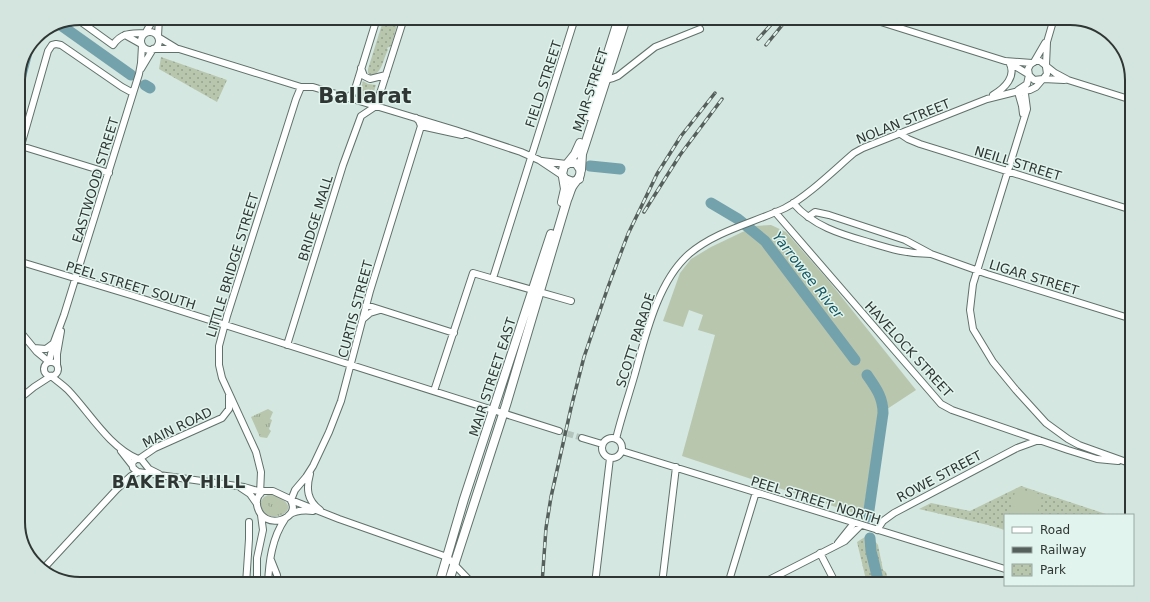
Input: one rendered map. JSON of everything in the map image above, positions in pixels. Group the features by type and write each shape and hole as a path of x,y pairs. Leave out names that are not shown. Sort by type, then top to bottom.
{"main road":[{"name":"MAIR STREET","path":"566,164 574,156 577,150 618,25"},
{"name":"MAIR STREET","path":"580,175 582,154 605,80 619,25"},
{"path":"571,162 576,163 579,166 580,175 574,182 570,182 563,177 562,168 566,164 571,162"},
{"name":"MAIR STREET EAST","path":"441,577 464,499 494,410 567,200 572,187 580,175"},
{"name":"MAIR STREET EAST","path":"450,577 503,413 536,291 564,196 565,186 563,177"}],"street":[{"path":"85,25 113,45 117,39 130,33 152,32 179,49 301,87 313,87 456,130 535,158 556,164 566,164"},
{"path":"142,44 141,39 150,25"},
{"path":"153,49 158,44 159,25"},
{"path":"347,98 353,93 375,25"},
{"path":"376,106 402,25"},
{"name":"FIELD STREET","path":"493,278 535,158 573,25"},
{"path":"890,25 1007,62 1029,74 1034,80 1068,80"},
{"path":"1042,79 1047,74 1046,66 1048,38 1052,25"},
{"path":"605,80 618,76 655,47 700,29"},
{"path":"125,35 142,44 147,49 179,49"},
{"path":"1048,38 1029,67 1028,82 1019,91 1027,106 976,270 970,300 970,315 978,339 1006,378 1046,423 1079,445 1125,461"},
{"name":"EASTWOOD STREET","path":"49,362 139,74 142,44"},
{"path":"25,132 48,51 52,45 62,45 133,93"},
{"name":"EASTWOOD STREET","path":"139,74 153,49"},
{"path":"1007,62 1041,62 1068,80 1125,98"},
{"name":"NOLAN STREET","path":"987,99 1002,90 1009,82 1012,72 1007,62"},
{"path":"361,68 364,76 370,79 386,74"},
{"name":"NOLAN STREET","path":"775,212 793,203 856,151 987,99 1034,88 1042,79"},
{"name":"LITTLE BRIDGE STREET","path":"260,493 261,476 254,445 222,378 218,359 219,346 224,325 301,87"},
{"name":"BRIDGE MALL","path":"287,345 343,164 361,116 376,106"},
{"path":"416,118 421,126 476,137"},
{"name":"CURTIS STREET","path":"291,500 296,489 313,466 333,422 351,365 366,305 421,126"},
{"name":"NEILL STREET","path":"899,133 920,144 1125,208"},
{"path":"25,147 109,173"},
{"path":"535,158 563,177"},
{"name":"LIGAR STREET","path":"793,203 808,217 822,226 838,233 907,254 931,254"},
{"name":"SCOTT PARADE","path":"616,439 649,326 670,277 682,260 700,245 775,212"},
{"name":"HAVELOCK STREET","path":"775,212 941,404 952,410 1097,459 1125,463"},
{"name":"LIGAR STREET","path":"808,217 815,212 829,215 905,240 931,254 976,270 1125,317"},
{"name":"PEEL STREET SOUTH","path":"25,263 351,365"},
{"path":"434,391 473,273 571,301"},
{"path":"366,305 454,333"},
{"path":"363,319 370,313 378,310 384,310"},
{"name":"EASTWOOD STREET","path":"57,368 57,354 64,315"},
{"path":"25,337 49,362 53,362 68,390"},
{"path":"34,348 46,350 51,347 54,342"},
{"path":"34,348 47,375 51,376 68,390 108,436 134,470 239,487 260,493 274,491 291,500 328,515 447,557 466,577"},
{"path":"34,387 49,362"},
{"path":"351,365 559,431"},
{"path":"25,394 51,376 55,375 57,368"},
{"name":"MAIN ROAD","path":"141,460 155,448 223,417 229,409 229,394"},
{"name":"ROWE STREET","path":"1017,448 1022,443 1026,435"},
{"path":"108,436 124,450 141,460 149,469 159,474"},
{"path":"582,438 602,444"},
{"path":"609,438 616,439 621,444 622,450 617,456 610,458 602,451 602,444 609,438"},
{"name":"ROWE STREET","path":"875,530 883,521 894,513 1017,448 1039,440"},
{"name":"PEEL STREET NORTH","path":"622,450 862,526 1004,569"},
{"path":"596,577 610,458"},
{"path":"117,489 135,460 141,460"},
{"path":"47,565 117,489 131,476 144,470 141,460"},
{"path":"313,466 308,486 308,496 310,501 317,508 328,515"},
{"path":"663,577 676,467"},
{"path":"239,487 253,486 259,481 261,476"},
{"path":"239,487 250,494 257,504 261,514 263,530 257,558 257,577"},
{"path":"730,577 756,492"},
{"path":"257,504 260,493"},
{"path":"269,577 270,557 277,533 292,508 291,500"},
{"path":"261,514 265,518 272,521 282,520 294,512 303,511 328,515"},
{"path":"247,577 250,539 249,522"},
{"path":"834,546 842,539 854,523"},
{"path":"774,577 847,540 862,526"},
{"path":"820,553 832,577"},
{"path":"270,557 277,577"}],"green space":[{"path":"382,25 397,25 391,46 387,48 388,50 382,66 375,75 371,76 368,73"},
{"path":"161,57 227,80 217,102 159,69"},
{"path":"363,81 368,84 376,85 369,100 363,99 359,96"},
{"path":"771,225 786,232 828,280 916,390 878,415 863,516 682,456 715,335 698,330 703,315 689,310 683,327 663,321 680,273 691,259 711,247 755,226"},
{"path":"268,409 273,412 270,419 272,420 269,429 271,431 267,438 260,437 251,417"},
{"path":"1021,486 1106,514 1004,514 1004,530 919,509 931,503 970,511"},
{"path":"1016,488 1042,495 1037,514 1009,514"},
{"path":"268,495 278,497 283,500 288,505 288,510 279,516 266,514 262,510 261,501"},
{"path":"264,502 270,507 278,507 284,510 278,514 271,513 266,509"},
{"path":"865,537 872,537 878,545 883,570 886,572 887,577 865,577 857,542"}],"waterway":[{"name":"Yarrowee River","path":"64,27 131,75"},
{"path":"25,78 30,58"},
{"name":"Yarrowee River","path":"145,85 150,88"},
{"name":"Yarrowee River","path":"590,166 620,169"},
{"name":"Yarrowee River","path":"711,203 738,219 765,241 855,360"},
{"name":"Yarrowee River","path":"867,375 876,389 883,407 868,517"},
{"name":"Yarrowee River","path":"870,538 871,551 877,577"}],"tunnel":[{"path":"559,431 582,438"}],"railway":[{"path":"758,39 771,25"},
{"path":"766,45 782,25"},
{"path":"542,577 546,528 551,497 571,408 584,357 608,287 628,234 657,174 681,136 715,93"},
{"path":"644,212 680,155 722,99"}],"district":[{"name":"Ballarat","path":"365,96"},
{"name":"BAKERY HILL","path":"179,482"}]}
